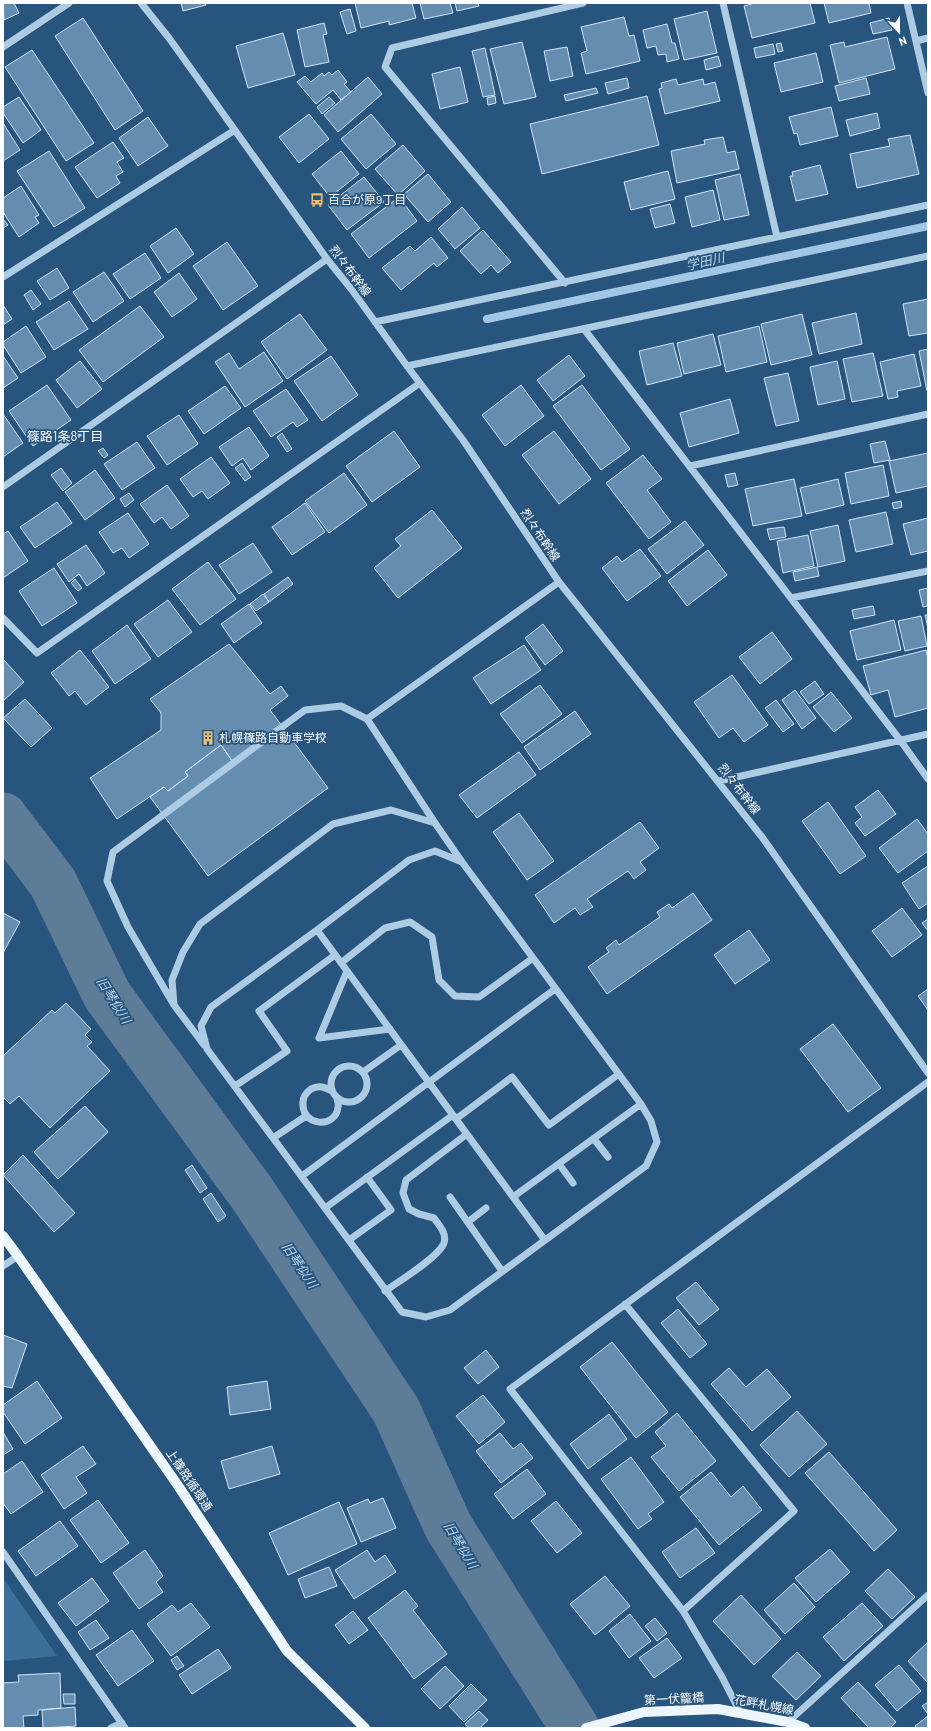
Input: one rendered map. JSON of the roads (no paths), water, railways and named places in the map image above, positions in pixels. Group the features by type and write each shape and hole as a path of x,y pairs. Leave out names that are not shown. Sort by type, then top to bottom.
{"main road":[{"name":"上篠路循環通","path":"3,1236 179,1487 287,1651 365,1728"},
{"name":"花畔札幌線","path":"718,1709 788,1722 804,1728"},
{"name":"第一伏籠橋","path":"586,1728 644,1712 718,1709"}],"street":[{"path":"3,47 69,3"},
{"name":"烈々布幹線","path":"142,3 169,38 327,259 352,290 463,440 559,582 719,781 762,838 928,1073"},
{"path":"565,283 384,68 392,48 583,3"},
{"path":"723,3 777,237"},
{"path":"907,3 928,93"},
{"path":"916,41 928,38"},
{"path":"3,277 235,130"},
{"path":"375,322 928,205"},
{"path":"407,366 928,256"},
{"path":"3,487 327,259"},
{"path":"584,329 900,740 928,779"},
{"path":"3,618 37,653 420,383"},
{"path":"690,466 928,414"},
{"path":"791,598 928,570"},
{"path":"367,719 559,582"},
{"path":"341,706 367,719 435,824 462,862 641,1104 651,1121 657,1142 646,1166 544,1239 450,1310 426,1317 402,1312 385,1291 326,1208 174,1005 128,927 107,881 113,852 306,710 341,706"},
{"path":"719,781 928,734"},
{"path":"174,1005 172,980 183,952 200,924 333,824 391,810 435,824"},
{"path":"207,1049 201,1026 211,1008 409,860 435,851 462,862"},
{"path":"341,963 385,928 410,922 432,936 439,980 455,996 479,997 533,958"},
{"path":"317,930 544,1239"},
{"path":"235,1086 286,1051 259,1011 335,955"},
{"path":"347,971 319,1038 390,1029"},
{"path":"302,1176 555,989"},
{"path":"364,1072 401,1045"},
{"path":"348,1065 356,1067 364,1072 367,1081 366,1089 361,1097 354,1102 345,1102 337,1098 332,1091 330,1082 333,1074 339,1068 348,1065"},
{"path":"326,1208 367,1177 512,1077 549,1125 619,1074"},
{"path":"741,1714 722,1677 682,1611 510,1389 928,1082"},
{"path":"332,1091 325,1087 316,1087 308,1091 303,1099 303,1108 306,1116 315,1122 325,1122 334,1117 338,1107 337,1098"},
{"path":"513,1198 641,1104"},
{"path":"274,1138 306,1116"},
{"path":"385,1291 432,1258 444,1244 444,1231 434,1218 408,1209 403,1193 406,1180 467,1134"},
{"path":"594,1139 608,1157"},
{"path":"559,1164 573,1183"},
{"path":"349,1240 391,1210 367,1177"},
{"path":"450,1197 502,1271"},
{"path":"468,1222 486,1208"},
{"path":"3,1266 18,1256"},
{"path":"625,1304 794,1511 682,1611"},
{"path":"3,1552 123,1726 111,1728"},
{"path":"788,1722 928,1595"}],"waterway":[{"name":"学田川","path":"487,319 928,226"},
{"name":"旧琴似川","path":"3,817 53,883 107,995 251,1192 396,1410 448,1526 575,1728"}],"place":[{"name":"百合が原9丁目","path":"317,200"},
{"name":"札幌篠路自動車学校","path":"208,738"}],"district":[{"name":"篠路1条8丁目","path":"65,436"}]}
